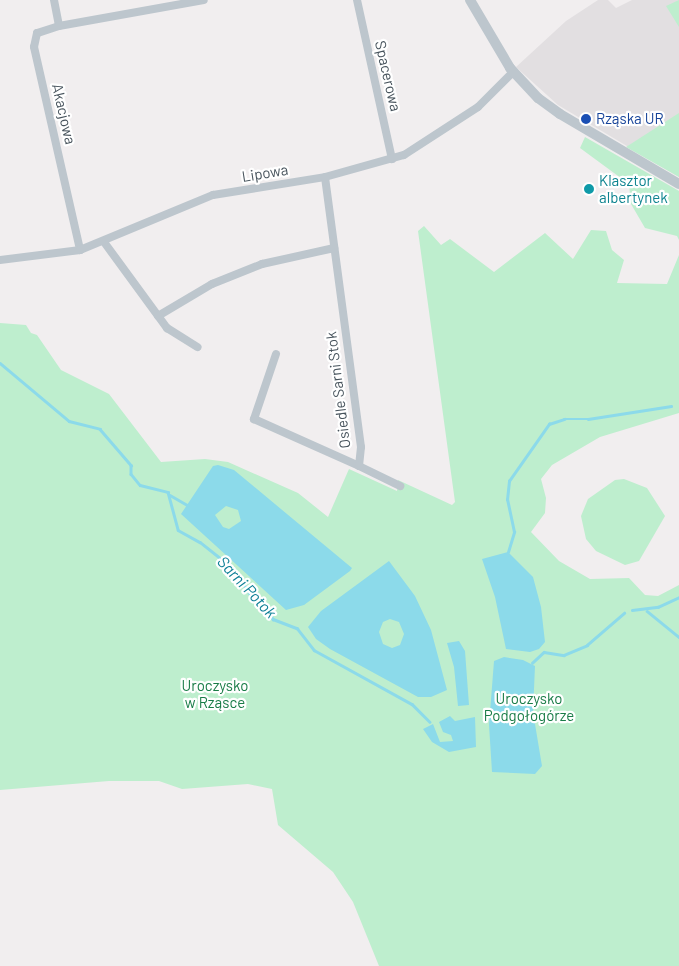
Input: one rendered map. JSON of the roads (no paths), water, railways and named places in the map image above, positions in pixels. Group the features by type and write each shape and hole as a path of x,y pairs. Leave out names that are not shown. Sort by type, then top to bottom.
{"street":[{"path":"54,0 59,26 204,0"},
{"name":"Spacerowa","path":"357,0 392,159"},
{"path":"470,0 513,72 560,114 679,184"},
{"name":"Akacjowa","path":"59,26 37,33 34,47 80,250"},
{"name":"Lipowa","path":"0,260 80,250 104,242 213,195 325,177 404,156 464,117 496,91 513,72"},
{"name":"Osiedle Sarni Stok","path":"276,354 254,419 358,466 361,447 325,177"},
{"path":"104,242 167,328 197,346"},
{"path":"158,316 212,284 262,264 334,248"},
{"path":"358,466 400,486"}],"water":[{"path":"218,465 234,470 352,568 350,571 304,605 286,610 181,514 213,466","holes":["226,506 238,510 241,521 229,529 223,527 215,515"]},
{"path":"508,552 533,577 541,607 545,642 539,649 530,652 506,649 495,597 482,559"},
{"path":"389,561 415,596 431,630 447,690 431,697 418,697 330,649 316,639 308,627 321,611","holes":["390,619 399,622 404,634 400,645 392,648 383,644 379,632 383,622"]},
{"path":"459,641 465,651 469,705 458,706 454,667 447,643"},
{"path":"504,657 523,660 535,666 533,712 542,766 535,774 492,772 489,725 494,661"},
{"path":"450,716 455,721 475,717 476,747 449,752 432,742 423,729 433,724 440,742 453,741 451,735 443,732 439,722"}],"waterway":[{"name":"Sarni Potok","path":"0,363 69,421 100,429 131,465 131,474 140,485 168,492 178,530 200,542 234,569 250,594 264,605 273,619 297,628 314,650 412,704 430,722"},
{"path":"508,552 514,532 507,500 509,481 549,424 564,419 588,419 671,406"},
{"path":"170,495 187,505"},
{"path":"632,610 658,607 679,597"},
{"path":"647,611 679,637"},
{"path":"532,663 544,652 564,655 587,645 624,613"}],"place":[{"name":"Rząska UR","path":"586,119"},
{"name":"Klasztor albertynek","path":"589,189"}],"park label":[{"name":"Uroczysko w Rząsce","path":"215,694"},
{"name":"Uroczysko Podgołogórze","path":"529,706"}]}
